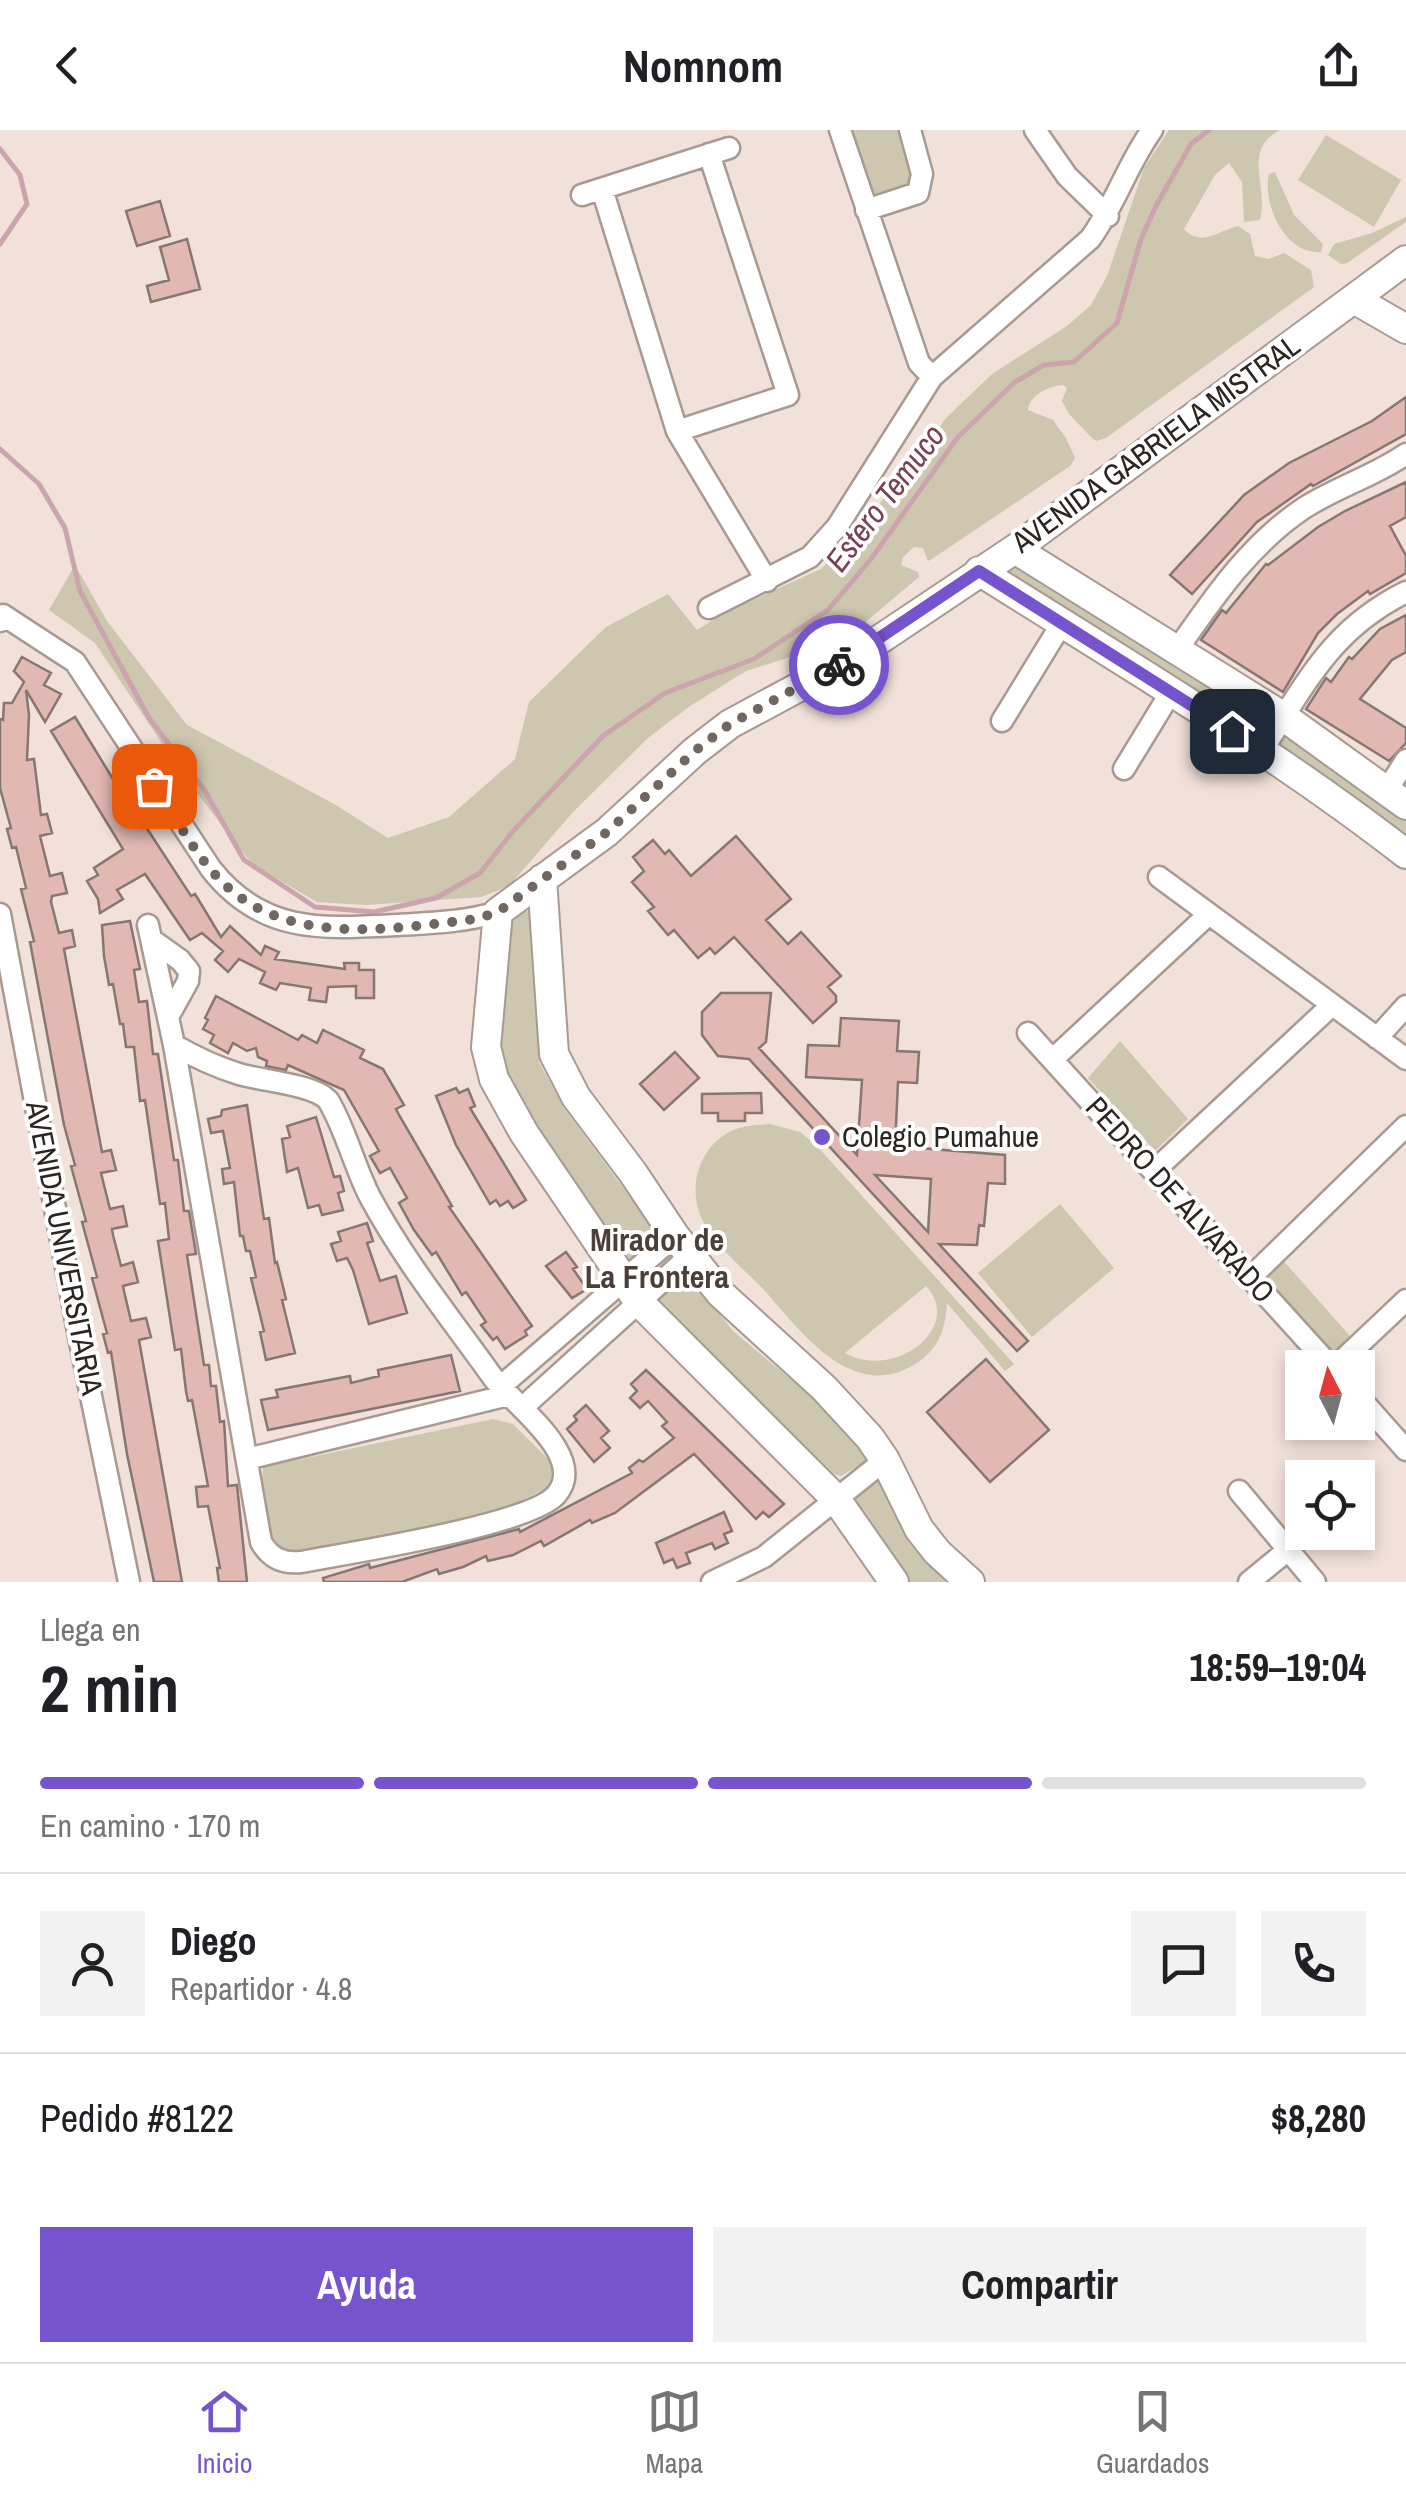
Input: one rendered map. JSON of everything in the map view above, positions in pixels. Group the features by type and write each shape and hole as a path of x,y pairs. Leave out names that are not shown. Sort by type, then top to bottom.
{"street":[{"path":"840,130 918,363 932,377"},
{"path":"866,210 918,193 922,174 910,130"},
{"path":"1035,130 1067,176 1108,216"},
{"path":"709,608 810,557 837,527 932,377 1090,239 1108,216 1134,155 1152,130"},
{"path":"677,431 788,395 719,151 592,192 677,431 767,581"},
{"name":"AVENIDA GABRIELA MISTRAL","path":"2,618 75,662 211,869 231,890 260,910 322,929 476,919 498,912 607,832 730,724 849,660 1015,549 1354,299 1399,274"},
{"path":"1354,299 1406,329"},
{"path":"1176,650 1234,570 1270,534 1316,502 1406,454"},
{"path":"1015,549 1284,718 1396,798 1406,760"},
{"path":"979,571 1336,799 1406,854"},
{"path":"1262,750 1330,648 1370,611 1406,592"},
{"path":"1002,721 1062,624"},
{"path":"1124,770 1171,692"},
{"path":"1159,877 1406,1059"},
{"path":"542,879 554,1054 561,1072 721,1294 846,1410 885,1460 919,1529 970,1582"},
{"path":"498,912 486,1047 494,1079 524,1132 630,1290 836,1499 894,1582"},
{"name":"AVENIDA UNIVERSITARIA","path":"0,914 128,1582"},
{"path":"1052,1060 1209,914"},
{"path":"168,1017 189,972 150,932 168,1017 174,1045 261,1542 266,1551 282,1562 301,1562 506,1520 554,1498 564,1478 563,1459 412,1264 371,1199 328,1100 313,1091 236,1074 174,1045"},
{"path":"1155,1170 1332,1005"},
{"path":"1377,1038 1406,1006"},
{"name":"PEDRO DE ALVARADO","path":"1028,1033 1316,1350"},
{"path":"1250,1278 1406,1126"},
{"path":"247,1458 511,1396 683,1246"},
{"path":"511,1396 630,1290"},
{"path":"1352,1350 1406,1300"},
{"path":"1375,1415 1406,1450"},
{"path":"712,1582 764,1557 885,1460"},
{"path":"1238,1490 1285,1546"},
{"path":"1249,1582 1288,1550 1315,1582"}],"shaded area":[{"path":"846,130 901,130 915,167 914,182 873,200"},
{"path":"1169,130 1280,130 1268,138 1259,158 1260,220 1244,222 1242,182 1229,163 1215,175 1184,229 1204,237 1238,226 1250,234 1255,256 1269,259 1284,253 1311,270 1314,287 1106,438 1096,441 1069,414 1062,401 1067,388 1063,385 1036,396 1028,410 1053,420 1075,458 1070,466 932,559 928,561 923,548 914,547 903,557 901,565 918,572 919,577 857,629 837,634 800,654 746,671 690,706 648,738 573,812 509,886 481,897 366,905 317,902 252,864 183,775 95,643 49,610 75,565 107,621 187,725 334,804 388,838 449,817 515,759 529,702 606,627 668,594 697,630 726,612 821,569 868,520 895,482 910,474 945,419 992,374 1067,326 1091,305 1107,276 1144,168"},
{"path":"1326,135 1401,180 1374,227 1298,180"},
{"path":"1275,172 1294,215 1323,244 1321,252 1297,245 1279,225 1268,186 1269,174"},
{"path":"1406,217 1406,222 1347,263 1341,264 1328,255 1334,244 1372,233"},
{"path":"1018,562 1266,722 1268,732 1262,737 1011,577 1007,571"},
{"path":"1291,738 1406,821 1406,839 1280,747 1283,739"},
{"path":"522,906 530,914 533,934 539,1062 564,1108 658,1235 659,1241 634,1263 626,1262 548,1151 497,1059 511,911"},
{"path":"1120,1041 1188,1119 1155,1151 1088,1078"},
{"path":"770,1124 800,1132 816,1145 1014,1364 1005,1371 947,1303 942,1331 934,1346 912,1366 889,1374 868,1375 847,1368 810,1341 731,1258 703,1221 698,1207 696,1179 706,1153 726,1134 739,1128","holes":["926,1286 936,1302 937,1318 930,1333 902,1355 864,1360 845,1353"]},
{"path":"1060,1204 1114,1268 1032,1337 978,1273"},
{"path":"1281,1258 1356,1343 1348,1350 1323,1350 1259,1278"},
{"path":"684,1276 691,1278 733,1331 837,1418 872,1458 841,1476 825,1472 653,1305 658,1291"},
{"path":"493,1419 513,1424 554,1465 553,1485 500,1511 287,1555 273,1543 263,1467"},
{"path":"882,1478 905,1531 948,1582 908,1582 860,1519 852,1497"}],"building":[{"path":"160,201 170,236 137,246 126,211"},
{"path":"187,239 200,289 151,302 147,286 169,280 160,247"},
{"path":"1406,397 1406,434 1311,484 1257,522 1192,594 1170,575 1244,495 1289,463 1372,421"},
{"path":"1406,482 1406,517 1390,526 1406,556 1406,573 1370,594 1368,591 1337,614 1318,633 1283,692 1201,640 1222,610 1226,613 1266,564 1345,511"},
{"path":"1406,615 1406,652 1392,660 1360,699 1406,728 1406,743 1389,761 1306,709 1326,678 1331,682 1349,657 1352,659 1380,629"},
{"path":"22,657 51,673 44,685 61,694 45,722 26,690 27,760 34,759 41,815 47,814 52,833 40,836 50,876 62,873 67,893 52,896 51,902 59,933 72,930 75,946 64,949 75,1009 102,1152 111,1150 116,1170 101,1173 110,1209 123,1206 127,1226 112,1229 121,1266 133,1262 138,1282 123,1286 124,1291 131,1321 146,1318 151,1337 139,1340 182,1582 154,1582 127,1454 111,1352 108,1353 103,1334 107,1333 92,1278 97,1277 82,1222 86,1221 71,1166 75,1165 64,1125 30,942 34,941 21,889 26,888 16,847 12,848 7,829 11,828 0,788 0,719 3,720 4,703 12,703 24,682 14,671"},
{"path":"75,717 143,828 146,827 191,896 195,894 221,937 230,926 261,955 265,946 279,952 275,959 345,969 344,963 359,963 359,970 374,970 374,998 356,998 356,986 328,987 326,1002 309,1000 311,988 280,983 276,990 260,983 265,972 239,959 228,972 215,960 223,951 202,933 190,940 145,874 117,890 123,899 100,913 98,899 87,881 98,875 94,868 123,849 51,731"},
{"path":"736,836 791,899 766,920 788,944 801,932 841,976 828,987 836,1002 813,1023 734,937 715,954 710,948 698,958 674,930 668,935 648,911 654,907 632,882 644,871 633,857 653,840 665,854 669,850 691,876"},
{"path":"130,921 140,969 134,970 139,1002 147,1001 153,1054 158,1054 184,1211 189,1211 196,1254 187,1255 204,1365 209,1365 220,1422 224,1421 228,1486 237,1485 247,1582 219,1582 208,1506 198,1507 196,1487 208,1486 192,1400 188,1401 186,1391 181,1349 175,1350 158,1241 169,1239 165,1203 160,1204 134,1047 126,1047 104,956 102,925"},
{"path":"721,993 771,993 766,1042 759,1048 857,1155 862,1080 806,1077 808,1045 839,1046 841,1018 899,1021 897,1051 919,1052 917,1083 898,1082 895,1146 1005,1155 1005,1184 988,1183 984,1226 979,1225 977,1245 939,1244 1028,1341 1017,1351 749,1059 718,1056 702,1035 702,1012","holes":["875,1175 931,1179 928,1232"]},
{"path":"216,996 298,1040 302,1035 317,1043 323,1030 364,1050 360,1058 383,1069 404,1105 396,1109 452,1206 449,1207 532,1326 525,1331 527,1335 505,1349 481,1325 486,1322 466,1292 462,1295 436,1252 432,1255 414,1230 399,1203 407,1198 390,1168 380,1173 370,1156 379,1151 344,1090 288,1065 286,1070 266,1066 267,1061 258,1057 256,1048 247,1051 233,1043 228,1053 210,1043 214,1035 203,1029"},
{"path":"675,1052 699,1078 664,1110 640,1084"},
{"path":"456,1088 459,1093 468,1089 475,1106 470,1108 526,1200 513,1208 508,1201 500,1206 496,1200 490,1204 456,1145 436,1096"},
{"path":"761,1093 762,1113 745,1113 745,1121 718,1121 718,1113 702,1113 702,1094"},
{"path":"247,1105 264,1219 269,1218 295,1353 266,1360 260,1332 264,1331 251,1278 256,1277 250,1251 246,1251 240,1236 234,1182 224,1184 222,1169 230,1168 223,1131 211,1133 208,1119 221,1116 222,1110"},
{"path":"316,1117 334,1177 340,1176 344,1191 338,1193 343,1210 322,1215 319,1205 308,1208 298,1168 287,1172 282,1139 290,1137 287,1126"},
{"path":"367,1223 373,1241 367,1243 380,1281 396,1276 407,1313 369,1324 353,1270 347,1258 337,1261 331,1244 341,1241 338,1232"},
{"path":"566,1252 587,1289 572,1298 546,1266"},
{"path":"451,1355 460,1391 268,1430 261,1400 278,1397 276,1390 350,1376 351,1383 379,1376 378,1370"},
{"path":"986,1359 1049,1430 990,1482 927,1412"},
{"path":"646,1370 784,1504 769,1517 763,1512 756,1519 694,1454 615,1513 592,1523 590,1520 544,1546 541,1541 513,1555 488,1561 486,1556 463,1567 439,1574 437,1569 402,1582 324,1582 323,1578 369,1564 370,1568 519,1529 520,1532 632,1473 629,1468 674,1438 662,1426 667,1422 648,1401 640,1408 630,1398 637,1391 631,1384"},
{"path":"586,1405 609,1431 601,1438 610,1448 594,1462 567,1429"},
{"path":"724,1512 732,1531 724,1534 728,1543 715,1549 712,1543 686,1553 690,1563 677,1568 673,1559 664,1563 656,1543"}],"waterway":[{"name":"Estero Temuco","path":"0,449 39,484 65,528 80,591 149,718 205,791 244,860 315,907 374,912 436,898 480,873 514,830 603,736 665,693 754,659 828,610 871,559 958,437 1015,382 1044,365 1074,362 1117,323 1141,239 1156,206 1191,144 1209,130"},
{"path":"0,149 20,175 27,204 0,244"}],"way so far":[{"path":"154,786 218,878 245,901 280,919 322,929 476,919 498,912 607,832 730,724 839,665"}],"place":[{"name":"Colegio Pumahue","path":"822,1137"}],"district":[{"name":"Mirador de La Frontera","path":"657,1258"}],"route":[{"path":"839,665 979,571 1232,731"}]}
